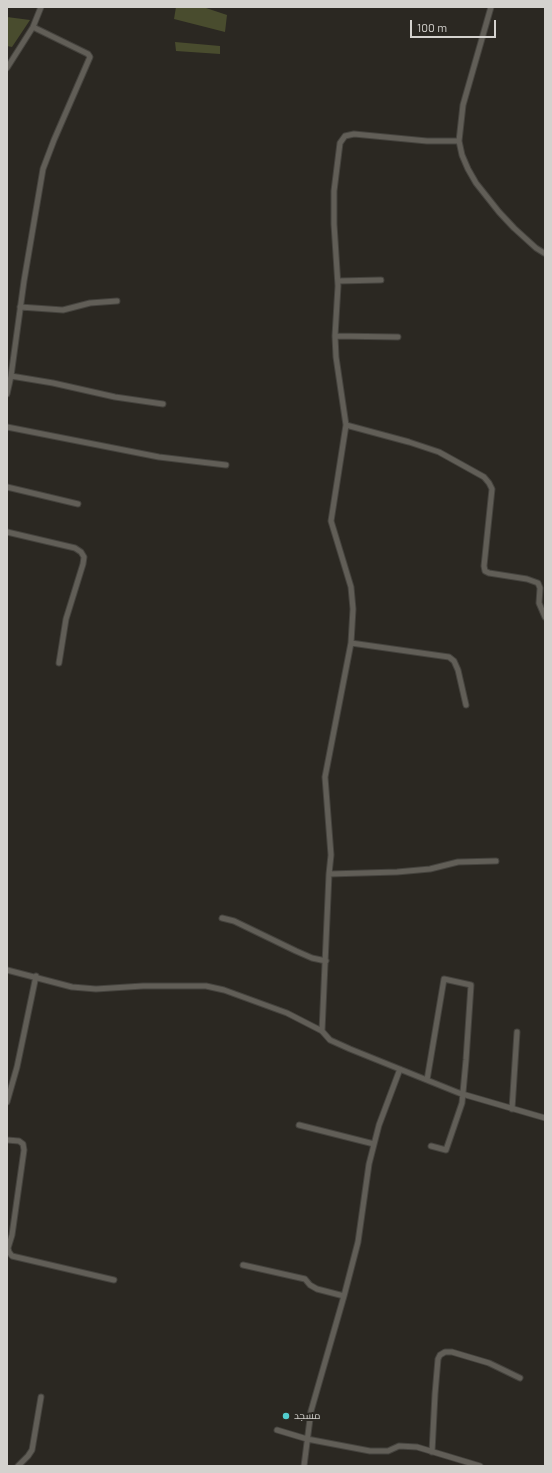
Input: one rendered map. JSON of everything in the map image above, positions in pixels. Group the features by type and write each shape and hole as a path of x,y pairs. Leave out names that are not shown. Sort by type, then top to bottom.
{"street":[{"path":"7,68 33,26 41,7"},
{"path":"492,7 463,105 459,141 468,169 476,183 514,228 536,248 544,253"},
{"path":"7,394 43,169 60,125 90,57 88,54 33,26"},
{"path":"322,1031 331,855 325,777 351,643 353,609 351,587 331,521 346,425 336,357 335,336 338,281 334,224 334,191 340,143 345,136 354,134 427,141 459,141"},
{"path":"338,281 381,280"},
{"path":"20,306 63,310 90,303 118,301"},
{"path":"335,336 398,337"},
{"path":"11,376 53,383 115,397 163,404"},
{"path":"346,425 410,442 439,452 484,477 492,489 484,566 485,571 489,573 527,578 538,583 540,588 540,603 545,617"},
{"path":"7,426 159,458 226,465"},
{"path":"7,487 78,504"},
{"path":"7,532 75,548 81,552 84,557 84,564 66,618 59,663"},
{"path":"351,643 449,656 454,661 458,670 466,705"},
{"path":"329,874 397,872 430,869 458,862 496,860"},
{"path":"222,918 234,921 312,958 326,961"},
{"path":"7,970 36,976 72,987 96,989 143,986 206,986 224,990 287,1013 322,1031 330,1040 427,1080 463,1094 545,1118"},
{"path":"7,1102 17,1067 36,976"},
{"path":"427,1080 444,979 471,985 462,1103 446,1150 431,1146"},
{"path":"512,1109 516,1032"},
{"path":"304,1466 311,1411 358,1242 369,1164 379,1125 400,1069"},
{"path":"299,1125 374,1144"},
{"path":"7,1140 19,1141 23,1144 24,1150 12,1235 8,1248 12,1256 114,1280"},
{"path":"243,1265 305,1279 310,1286 344,1296"},
{"path":"432,1452 436,1380 438,1359 440,1356 445,1352 452,1352 489,1363 520,1378"},
{"path":"18,1466 32,1450 41,1397"},
{"path":"277,1430 307,1439 370,1451 382,1452 399,1446 417,1447 480,1466"}],"green space":[{"path":"176,7 203,7 227,15 225,32 174,19"},
{"path":"7,17 30,20 12,47 7,46"},
{"path":"175,42 220,46 220,54 176,51"}],"place":[{"name":"مسجد","path":"286,1416"}]}
